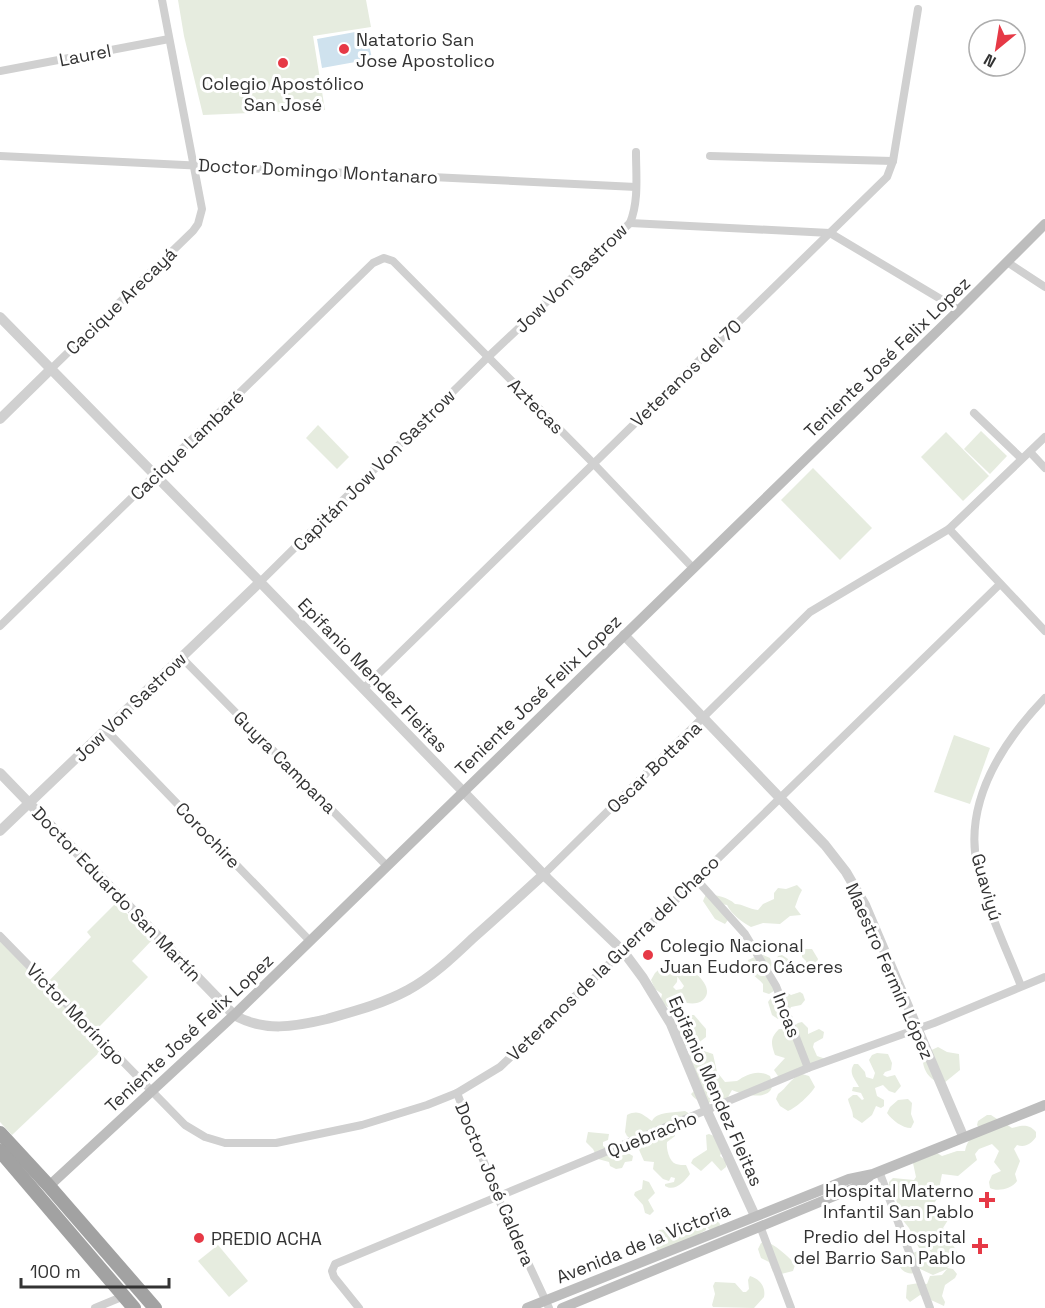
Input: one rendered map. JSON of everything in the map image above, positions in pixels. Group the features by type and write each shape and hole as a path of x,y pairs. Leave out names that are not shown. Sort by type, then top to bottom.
{"highway":[{"path":"0,1133 155,1308"},
{"path":"0,1151 134,1308"}],"main road":[{"name":"Teniente José Felix Lopez","path":"49,1186 234,1015 462,791 960,310 1045,224"},
{"name":"Avenida de la Victoria","path":"527,1308 547,1304 757,1221 854,1188 876,1172 1045,1105"},
{"name":"Avenida de la Victoria","path":"562,1308 757,1221"}],"street":[{"name":"Cacique Arecayá","path":"0,419 198,224 202,209 162,0"},
{"name":"Veteranos del 70","path":"364,688 887,177 893,161 918,9"},
{"name":"Laurel","path":"0,71 169,39"},
{"name":"Jow Von Sastrow","path":"488,357 630,223 634,213 636,153"},
{"name":"Doctor Domingo Montanaro","path":"0,156 636,187"},
{"path":"710,156 893,161"},
{"path":"630,223 830,233 960,310"},
{"name":"Aztecas","path":"373,263 384,258 393,261 593,463 693,568"},
{"path":"1006,262 1045,287"},
{"name":"Cacique Lambaré","path":"0,626 373,263"},
{"name":"Epifanio Mendez Fleitas","path":"0,317 543,874 623,951 644,978 671,1024 707,1111 757,1221 791,1308"},
{"name":"Capitán Jow Von Sastrow","path":"260,582 488,357"},
{"path":"974,413 1021,458"},
{"name":"Oscar Bottana","path":"234,1015 257,1026 291,1027 361,1010 388,1000 410,989 437,970 543,874 810,612 948,529 1045,436"},
{"path":"1029,452 1045,468"},
{"path":"948,529 1045,631"},
{"name":"Jow Von Sastrow","path":"0,831 260,582"},
{"name":"Veteranos de la Guerra del Chaco","path":"152,1092 185,1125 205,1137 225,1143 276,1143 362,1125 428,1105 457,1092 500,1067 623,951 1000,584"},
{"name":"Maestro Fermín López","path":"624,635 825,846 851,880 865,905 963,1136"},
{"name":"Guyra Campana","path":"182,658 387,866"},
{"name":"Guaviyú","path":"1021,986 986,898 977,868 974,843 977,804 992,770 1012,737 1045,698"},
{"name":"Corochire","path":"106,730 310,941"},
{"name":"Doctor Eduardo San Martín","path":"0,773 234,1015"},
{"name":"Incas","path":"696,879 745,934 776,986 808,1068"},
{"name":"Victor Morínigo","path":"0,936 152,1092"},
{"name":"Quebracho","path":"359,1308 334,1278 332,1271 335,1264 808,1068 917,1029 1045,977"},
{"name":"Doctor José Caldera","path":"457,1092 498,1198 547,1304"},
{"path":"876,1172 930,1308"},
{"path":"95,1308 124,1296"}],"shaded area":[{"name":"Colegio Apostólico San José","path":"178,0 366,0 371,27 313,36 325,110 203,115"},
{"path":"318,425 349,457 337,469 306,438"},
{"path":"981,431 1007,456 990,474 964,449"},
{"path":"946,432 989,476 963,501 921,457"},
{"path":"813,468 872,528 840,560 781,500"},
{"path":"954,735 990,748 970,804 934,792"},
{"path":"797,885 802,890 795,907 801,915 790,916 780,924 763,923 751,927 737,918 727,905 721,904 728,920 725,924 715,919 703,901 706,894 714,895 758,910 763,904 774,899 774,893 778,888 786,889"},
{"path":"116,903 153,939 132,961 148,977 97,1029 48,982 91,937 87,932"},
{"path":"0,941 105,1047 12,1135 0,1122"},
{"path":"802,949 812,949 818,959 811,972 785,972 774,963 778,956 782,955 794,963 807,965 802,957"},
{"path":"761,954 770,958 772,964 771,970 763,975 770,978 774,991 769,994 763,992 763,984 752,974 747,964 748,960"},
{"path":"666,963 678,968 677,975 684,967 702,980 707,991 703,1000 694,1003 679,1003 674,1008 664,1004 661,999 662,994 655,989 651,980","holes":["677,977 684,986 676,990 673,987 677,982"]},
{"path":"775,992 786,992 791,995 800,992 805,1000 801,1005 791,1007 786,1017 778,1019 772,1015 768,1002"},
{"path":"694,1015 706,1029 706,1037 693,1047 680,1045 672,1028 678,1017"},
{"path":"802,1022 808,1028 808,1034 819,1029 824,1032 823,1038 814,1043 813,1047 817,1056 826,1059 780,1079 774,1070 785,1058 775,1055 772,1044 774,1035 779,1029 790,1029"},
{"path":"938,1047 947,1052 959,1054 960,1070 944,1083 930,1077 923,1064 923,1054"},
{"path":"698,1049 713,1054 717,1072 725,1082 737,1081 749,1074 761,1073 770,1076 771,1090 766,1094 753,1095 732,1090 727,1099 712,1102 703,1102 694,1098 691,1094 694,1091 687,1056"},
{"path":"877,1053 888,1054 892,1063 891,1070 883,1075 887,1077 895,1075 901,1086 895,1093 883,1085 875,1088 877,1096 884,1100 884,1106 881,1108 876,1106 872,1115 862,1123 853,1117 848,1099 857,1095 862,1100 864,1099 861,1093 852,1091 853,1087 859,1087 853,1076 852,1067 858,1064 866,1077 873,1079 875,1073 869,1060"},
{"path":"802,1074 809,1076 815,1087 803,1101 788,1111 780,1106 776,1099 778,1094"},
{"path":"908,1099 912,1103 911,1114 914,1122 911,1128 904,1127 887,1113 898,1100"},
{"path":"685,1111 690,1114 673,1128 675,1136 667,1142 667,1148 672,1161 686,1165 690,1174 679,1185 669,1188 665,1184 674,1182 675,1178 671,1177 669,1181 663,1179 653,1169 654,1162 644,1161 636,1143 627,1136 625,1132 627,1115 638,1113 652,1121 662,1114"},
{"path":"991,1115 1012,1128 1030,1127 1036,1132 1036,1137 1028,1145 1017,1145 1014,1149 1020,1161 1015,1174 1017,1181 1008,1188 996,1190 990,1188 989,1182 992,1175 1001,1171 994,1162 999,1151 992,1144 979,1149 975,1154 977,1160 958,1176 942,1174 937,1199 928,1212 932,1214 942,1208 948,1214 948,1220 943,1228 960,1257 957,1262 947,1268 953,1269 957,1274 945,1285 942,1296 944,1306 920,1295 910,1302 906,1298 907,1285 927,1284 930,1276 942,1275 947,1269 933,1275 918,1268 915,1273 901,1269 898,1260 902,1255 909,1258 920,1250 901,1218 895,1195 889,1188 889,1182 893,1178 914,1180 916,1177 913,1163 937,1153 942,1156 965,1151 970,1140 981,1131 977,1125 978,1121"},
{"path":"588,1132 609,1134 603,1146 617,1155 628,1153 633,1156 632,1161 625,1162 622,1168 616,1169 610,1166 609,1162 598,1159 586,1142"},
{"path":"706,1135 714,1136 721,1153 720,1156 726,1161 726,1167 721,1171 712,1161 701,1171 691,1163 693,1159 707,1150"},
{"path":"643,1180 649,1182 655,1193 648,1200 654,1211 650,1215 645,1213 643,1205 634,1195 642,1189"},
{"path":"715,1218 720,1224 719,1228 712,1232 706,1226 706,1230 692,1238 658,1251 655,1247 653,1237 659,1230 667,1229 679,1234 688,1226 704,1224"},
{"path":"765,1241 789,1258 795,1265 793,1271 781,1274 773,1272 769,1262 761,1258 758,1249"},
{"path":"218,1245 248,1281 229,1297 198,1261"},
{"path":"750,1276 759,1281 764,1290 764,1297 754,1308 713,1307 715,1282 735,1283 743,1292 746,1292 749,1289"}],"water":[{"name":"Natatorio San Jose Apostolico","path":"366,30 372,59 322,68 317,39"}],"place":[{"name":"Natatorio San Jose Apostolico","path":"344,49"},
{"name":"Colegio Apostólico San José","path":"283,63"},
{"name":"Colegio Nacional Juan Eudoro Cáceres","path":"648,955"},
{"name":"Hospital Materno Infantil San Pablo","path":"987,1200"},
{"name":"PREDIO ACHA","path":"199,1238"},
{"name":"Predio del Hospital del Barrio San Pablo","path":"980,1246"}]}
